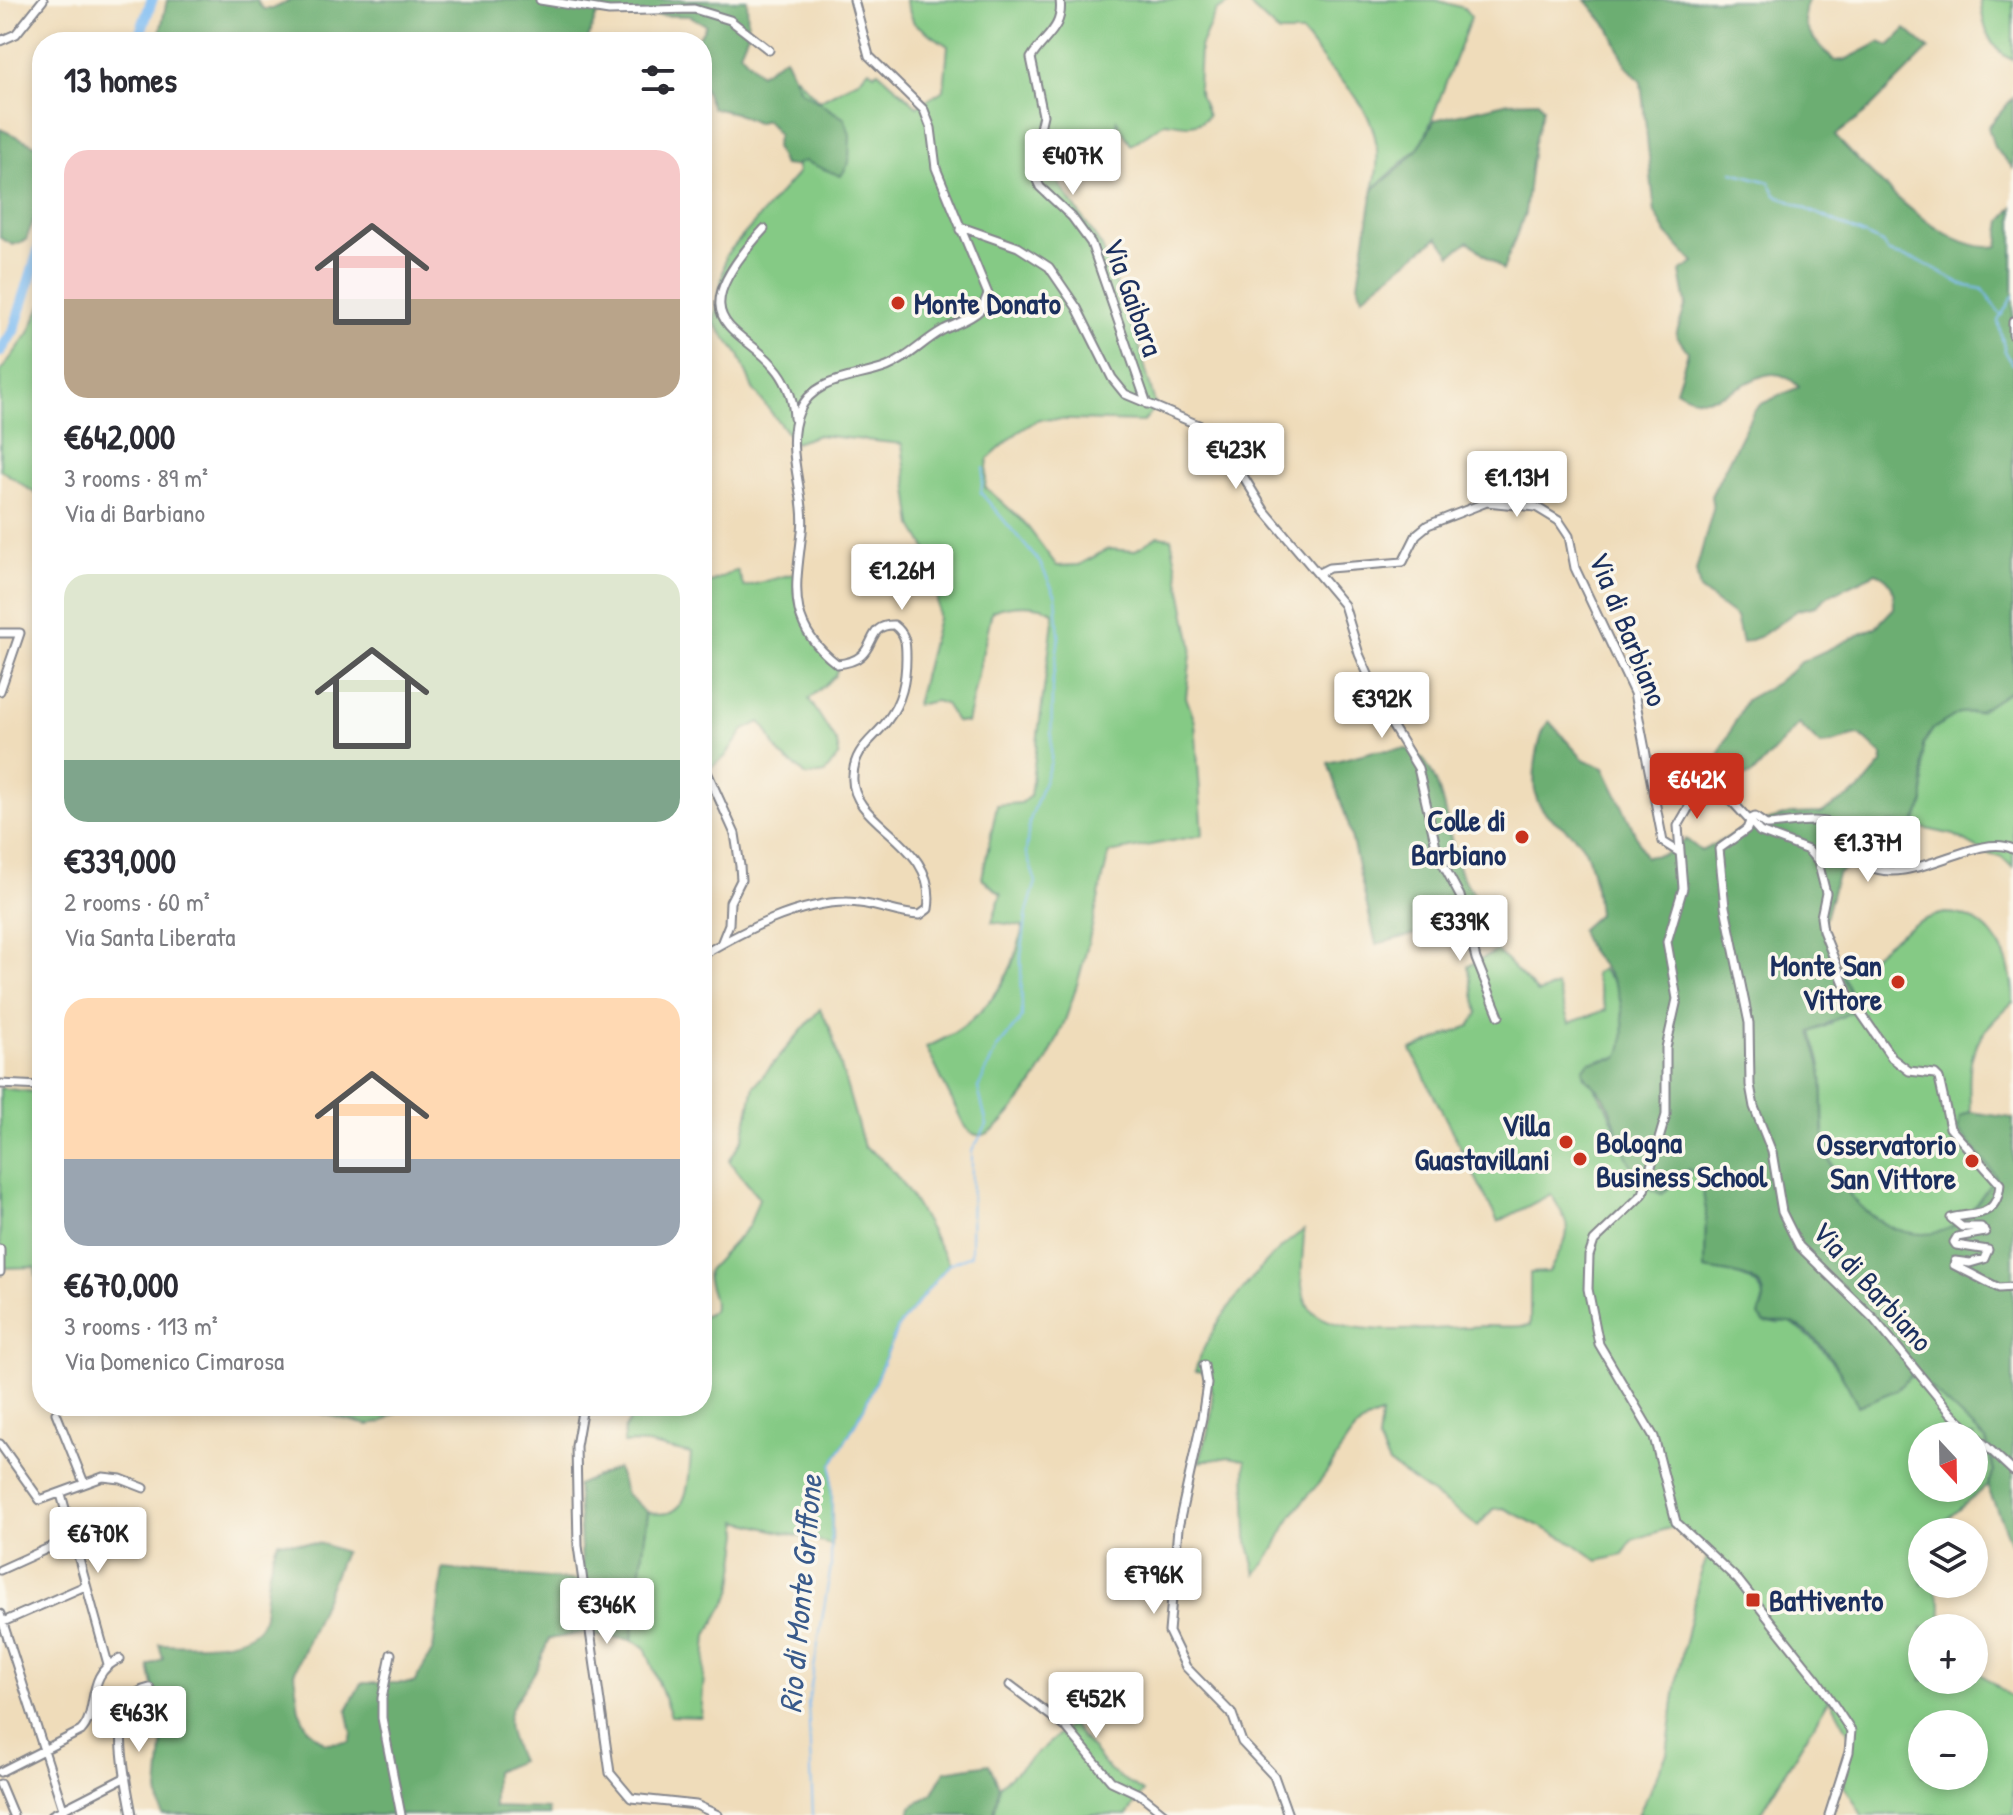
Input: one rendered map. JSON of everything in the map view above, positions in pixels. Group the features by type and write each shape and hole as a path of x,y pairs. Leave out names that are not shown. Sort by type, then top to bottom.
{"street":[{"path":"0,41 16,34 43,0"},
{"path":"540,0 609,11 691,4 730,20 769,50"},
{"path":"795,432 799,412 822,385 885,368 907,358 940,331 981,309 988,294 936,168 931,128 924,110 869,56 854,0"},
{"name":"Via Gaibara","path":"1060,0 1061,19 1031,58 1043,115 1031,168 1040,187 1072,217 1091,243 1147,404"},
{"path":"960,230 964,228 1018,247 1049,267 1077,308 1112,378 1125,394 1201,426 1229,453 1264,510 1348,611 1359,654 1393,728 1418,768 1438,855 1460,896 1479,969 1499,1016"},
{"path":"712,949 807,909 844,902 882,905 920,915 928,909 930,899 918,861 866,809 852,780 855,760 861,749 885,724 900,702 905,682 906,639 894,625 884,624 873,633 869,649 861,658 837,664 818,650 806,628 794,593 804,509 796,467 794,403 786,381 727,322 719,307 718,292 726,274 764,229"},
{"path":"2013,322 2013,335"},
{"name":"Via di Barbiano","path":"1319,573 1329,568 1403,562 1417,534 1428,525 1487,502 1536,507 1559,521 1569,536 1575,568 1634,693 1663,842 1679,852"},
{"path":"0,633 20,633 0,691"},
{"path":"712,783 735,834 741,880 730,902 729,924 721,944"},
{"path":"1829,1815 1849,1752 1851,1731 1818,1681 1738,1580 1676,1522 1657,1445 1602,1351 1590,1308 1587,1274 1591,1248 1599,1233 1643,1194 1666,1115 1666,1048 1677,999 1667,942 1683,888 1678,826 1684,812 1695,804 1728,797 1760,832 1808,850 1818,862 1826,893 1821,917 1823,931 1849,996 1892,1058 1909,1071 1935,1074 1939,1078 1950,1128 2000,1184 1995,1200 1982,1214 1951,1218 1962,1227 1981,1227 1985,1232 1957,1237 1956,1245 1988,1250 1984,1259 1970,1263 1955,1261 1954,1265 1999,1288 2013,1287"},
{"path":"1751,819 1755,817 1766,825 1795,820 1837,827 1849,834 1866,865 1889,874 1994,847 2013,849"},
{"name":"Via di Barbiano","path":"1751,819 1747,829 1719,849 1725,907 1749,1023 1750,1085 1754,1107 1772,1152 1782,1212 1799,1246 1874,1319 1951,1413 2013,1471"},
{"path":"0,1084 32,1086"},
{"path":"0,1249 0,1272"},
{"path":"1204,1365 1204,1407 1196,1458 1178,1528 1169,1632 1186,1667 1232,1714 1242,1742 1274,1776 1288,1815"},
{"path":"57,1416 84,1483"},
{"path":"581,1416 576,1446 578,1546 610,1773 631,1798 696,1805 718,1815"},
{"path":"0,1444 40,1500 84,1483 113,1478 144,1488"},
{"path":"61,1494 108,1664"},
{"path":"0,1570 73,1537"},
{"path":"64,1812 1,1618 85,1586"},
{"path":"391,1654 382,1698 382,1718 401,1815"},
{"path":"0,1772 86,1726 92,1697 108,1664 120,1659"},
{"path":"1010,1685 1067,1728 1111,1781 1141,1795 1166,1815"},
{"path":"132,1815 121,1737 127,1705 137,1692 150,1688"},
{"path":"52,1815 64,1812 126,1777"},
{"path":"0,1784 13,1815"}],"green space":[{"path":"167,0 257,0 263,9 272,9 292,0 747,0 748,33 740,52 760,74 785,57 800,90 845,119 850,135 849,163 841,176 804,161 793,166 783,165 775,147 778,134 766,120 756,123 735,113 712,108 712,32 702,32 706,25 690,16 597,14 591,32 160,32"},
{"path":"905,0 1436,0 1464,8 1471,17 1422,145 1373,189 1378,156 1376,141 1367,113 1359,101 1302,33 1279,33 1247,3 1230,3 1216,11 1200,47 1198,89 1208,116 1199,123 1188,125 1165,122 1131,145 1117,121 1117,170 1056,179 1102,247 1138,342 1156,407 1143,422 1039,419 1017,433 988,459 985,487 1024,522 1057,566 1079,565 1108,549 1134,551 1158,536 1171,538 1192,646 1186,697 1195,722 1203,835 1109,853 1074,994 1047,1061 1028,1092 999,1125 980,1135 965,1127 926,1047 962,1028 991,1000 1011,966 1018,946 1023,926 992,922 1001,894 982,878 997,805 1021,803 1030,796 1054,613 1041,607 1024,605 992,611 967,723 956,721 945,704 935,701 916,705 938,618 936,575 933,560 913,526 902,444 818,435 795,443 753,389 739,355 714,323 726,255 798,173 793,143 767,93 795,76 819,101 860,79 869,69 874,73 878,71 917,106 944,90 948,46 914,23"},
{"path":"1586,0 1808,0 1805,18 1810,34 1835,61 1845,60 1880,42 1889,46 1906,29 1929,49 1864,114 1835,136 1910,209 1956,239 1978,246 1998,246 2002,221 2013,207 2013,689 1978,712 1959,713 1933,729 1923,745 1924,804 1913,826 1889,823 1872,852 1837,874 1823,926 1855,1005 1849,1013 1811,1032 1821,1068 1824,1139 1833,1169 1859,1204 1895,1228 1915,1234 1936,1232 1962,1220 1996,1176 1958,1129 1960,1117 1970,1112 2013,1118 2013,1549 1988,1488 1994,1472 1988,1448 1988,1422 1967,1422 1914,1373 1896,1390 1858,1406 1830,1358 1811,1335 1789,1323 1764,1323 1759,1316 1764,1298 1757,1284 1731,1273 1705,1269 1706,1210 1700,1175 1688,1169 1662,1194 1649,1188 1632,1167 1605,1099 1586,1078 1583,1070 1589,1062 1618,1058 1623,1042 1623,1020 1614,983 1586,945 1580,930 1598,914 1593,875 1586,852 1576,838 1544,811 1536,796 1536,761 1541,737 1549,721 1583,759 1604,768 1645,857 1665,854 1686,839 1701,851 1756,824 1790,814 1821,813 1859,791 1882,764 1882,755 1860,735 1820,745 1799,724 1752,775 1734,778 1724,774 1719,764 1720,752 1746,700 1776,683 1801,662 1876,627 1894,608 1892,587 1876,573 1829,595 1816,606 1798,610 1761,636 1742,643 1736,617 1700,590 1696,571 1713,509 1711,496 1753,412 1761,404 1799,387 1784,376 1770,374 1712,398 1695,398 1676,390 1688,352 1676,335 1686,304 1680,272 1694,263 1667,234 1655,213 1641,82 1626,65 1610,29"},
{"path":"1980,0 2013,0 2013,60 1992,43 1985,27"},
{"path":"2013,98 2013,168 1994,147 1988,127"},
{"path":"1538,101 1543,108 1533,146 1525,213 1503,270 1468,241 1451,255 1438,237 1362,297 1358,284 1373,189 1409,159 1434,120 1509,102"},
{"path":"0,129 32,143 32,224 26,240 13,245 0,238"},
{"path":"32,326 32,491 0,469 0,372"},
{"path":"737,570 744,587 796,573 800,600 813,636 838,667 835,676 809,699 837,743 839,755 825,773 806,776 781,755 760,722 744,730 725,757 712,767 712,581"},
{"path":"2013,689 2013,868 2002,857 1988,854 1954,835 1913,826 1924,804 1923,745 1933,729 1959,713 1978,712"},
{"path":"1406,749 1419,756 1429,768 1443,804 1462,876 1485,913 1475,924 1450,926 1376,944 1348,823 1328,763 1374,751"},
{"path":"1945,913 1976,921 1997,942 2009,971 2013,1002 1979,1040 1971,1063 1970,1112 1960,1117 1996,1176 1958,1224 1937,1233 1916,1234 1895,1229 1876,1218 1858,1203 1833,1166 1826,1146 1821,1067 1811,1032 1831,1024 1838,966 1855,970 1908,928"},
{"path":"1497,951 1538,993 1557,986 1569,1023 1606,1010 1594,974 1601,969 1618,992 1623,1021 1622,1050 1619,1057 1599,1060 1584,1077 1606,1106 1629,1159 1648,1186 1662,1194 1688,1169 1700,1175 1706,1210 1705,1269 1740,1276 1754,1283 1764,1297 1761,1308 1776,1324 1788,1322 1821,1348 1838,1369 1858,1406 1896,1390 1914,1372 1967,1422 1908,1422 1908,1502 1968,1502 1948,1518 1908,1518 1908,1598 1938,1598 1941,1605 1941,1614 1908,1614 1908,1694 1988,1694 1988,1679 2013,1698 2013,1815 1862,1815 1840,1778 1853,1741 1830,1698 1759,1815 1638,1815 1667,1754 1678,1672 1699,1579 1709,1552 1679,1525 1632,1540 1623,1555 1598,1561 1572,1542 1503,1508 1493,1509 1478,1526 1389,1464 1378,1441 1381,1415 1355,1430 1323,1478 1293,1514 1271,1555 1256,1574 1247,1537 1245,1460 1229,1457 1199,1462 1209,1428 1212,1393 1204,1372 1195,1371 1212,1333 1256,1274 1304,1230 1302,1287 1307,1304 1319,1316 1338,1324 1388,1330 1523,1326 1530,1325 1530,1273 1549,1272 1565,1240 1564,1217 1551,1194 1498,1222 1411,1050 1470,1026 1478,1013 1468,966"},
{"path":"820,1009 830,1028 864,1147 877,1155 901,1182 949,1264 898,1327 865,1406 832,1465 832,1545 738,1521 740,1533 732,1592 707,1635 701,1717 671,1716 645,1647 632,1640 648,1512 662,1514 672,1512 679,1506 687,1488 691,1454 647,1444 624,1443 624,1430 632,1416 712,1416 712,1266 749,1226 759,1198 729,1161 743,1139 754,1086"},
{"path":"0,1088 32,1092 32,1267 4,1268 0,1239"},
{"path":"332,1416 391,1416 380,1423 368,1425"},
{"path":"1988,1448 1994,1472 1988,1484"},
{"path":"617,1468 626,1494 648,1512 632,1640 584,1633 549,1639 535,1671 509,1715 510,1734 520,1761 494,1772 494,1807 548,1809 549,1815 162,1815 158,1792 163,1733 149,1666 163,1659 159,1644 220,1643 250,1634 259,1626 278,1541 323,1544 344,1552 294,1673 299,1710 308,1729 325,1743 350,1742 352,1733 347,1710 361,1683 414,1683 433,1650 443,1569 583,1581 577,1485"},
{"path":"1071,1724 1110,1771 1143,1792 1127,1815 994,1815 999,1786"},
{"path":"989,1764 999,1786 994,1815 909,1815 911,1807 933,1793 945,1771"}],"waterway":[{"path":"141,32 152,0"},
{"path":"1733,172 1769,182 1776,195 1882,243 1889,253 1920,261 1962,285 1982,289 2001,315"},
{"path":"0,352 14,330 32,272"},
{"path":"2013,296 1998,321 2005,351 2013,365"},
{"name":"Rio di Monte Griffone","path":"813,1815 808,1704 831,1566 832,1465 865,1406 898,1327 949,1264 971,1255 972,1151 987,1125 978,1088 997,1048 1022,1018 1021,956 1027,912 1036,882 1026,853 1029,823 1051,762 1052,684 1059,637 1056,596 1040,563 981,493 984,468"}],"place":[{"name":"Monte Donato","path":"898,303"},
{"name":"Colle di Barbiano","path":"1522,837"},
{"name":"Monte San Vittore","path":"1898,982"},
{"name":"Villa Guastavillani","path":"1566,1142"},
{"name":"Bologna Business School","path":"1580,1159"},
{"name":"Osservatorio San Vittore","path":"1972,1161"},
{"name":"Battivento","path":"1753,1600"}]}
